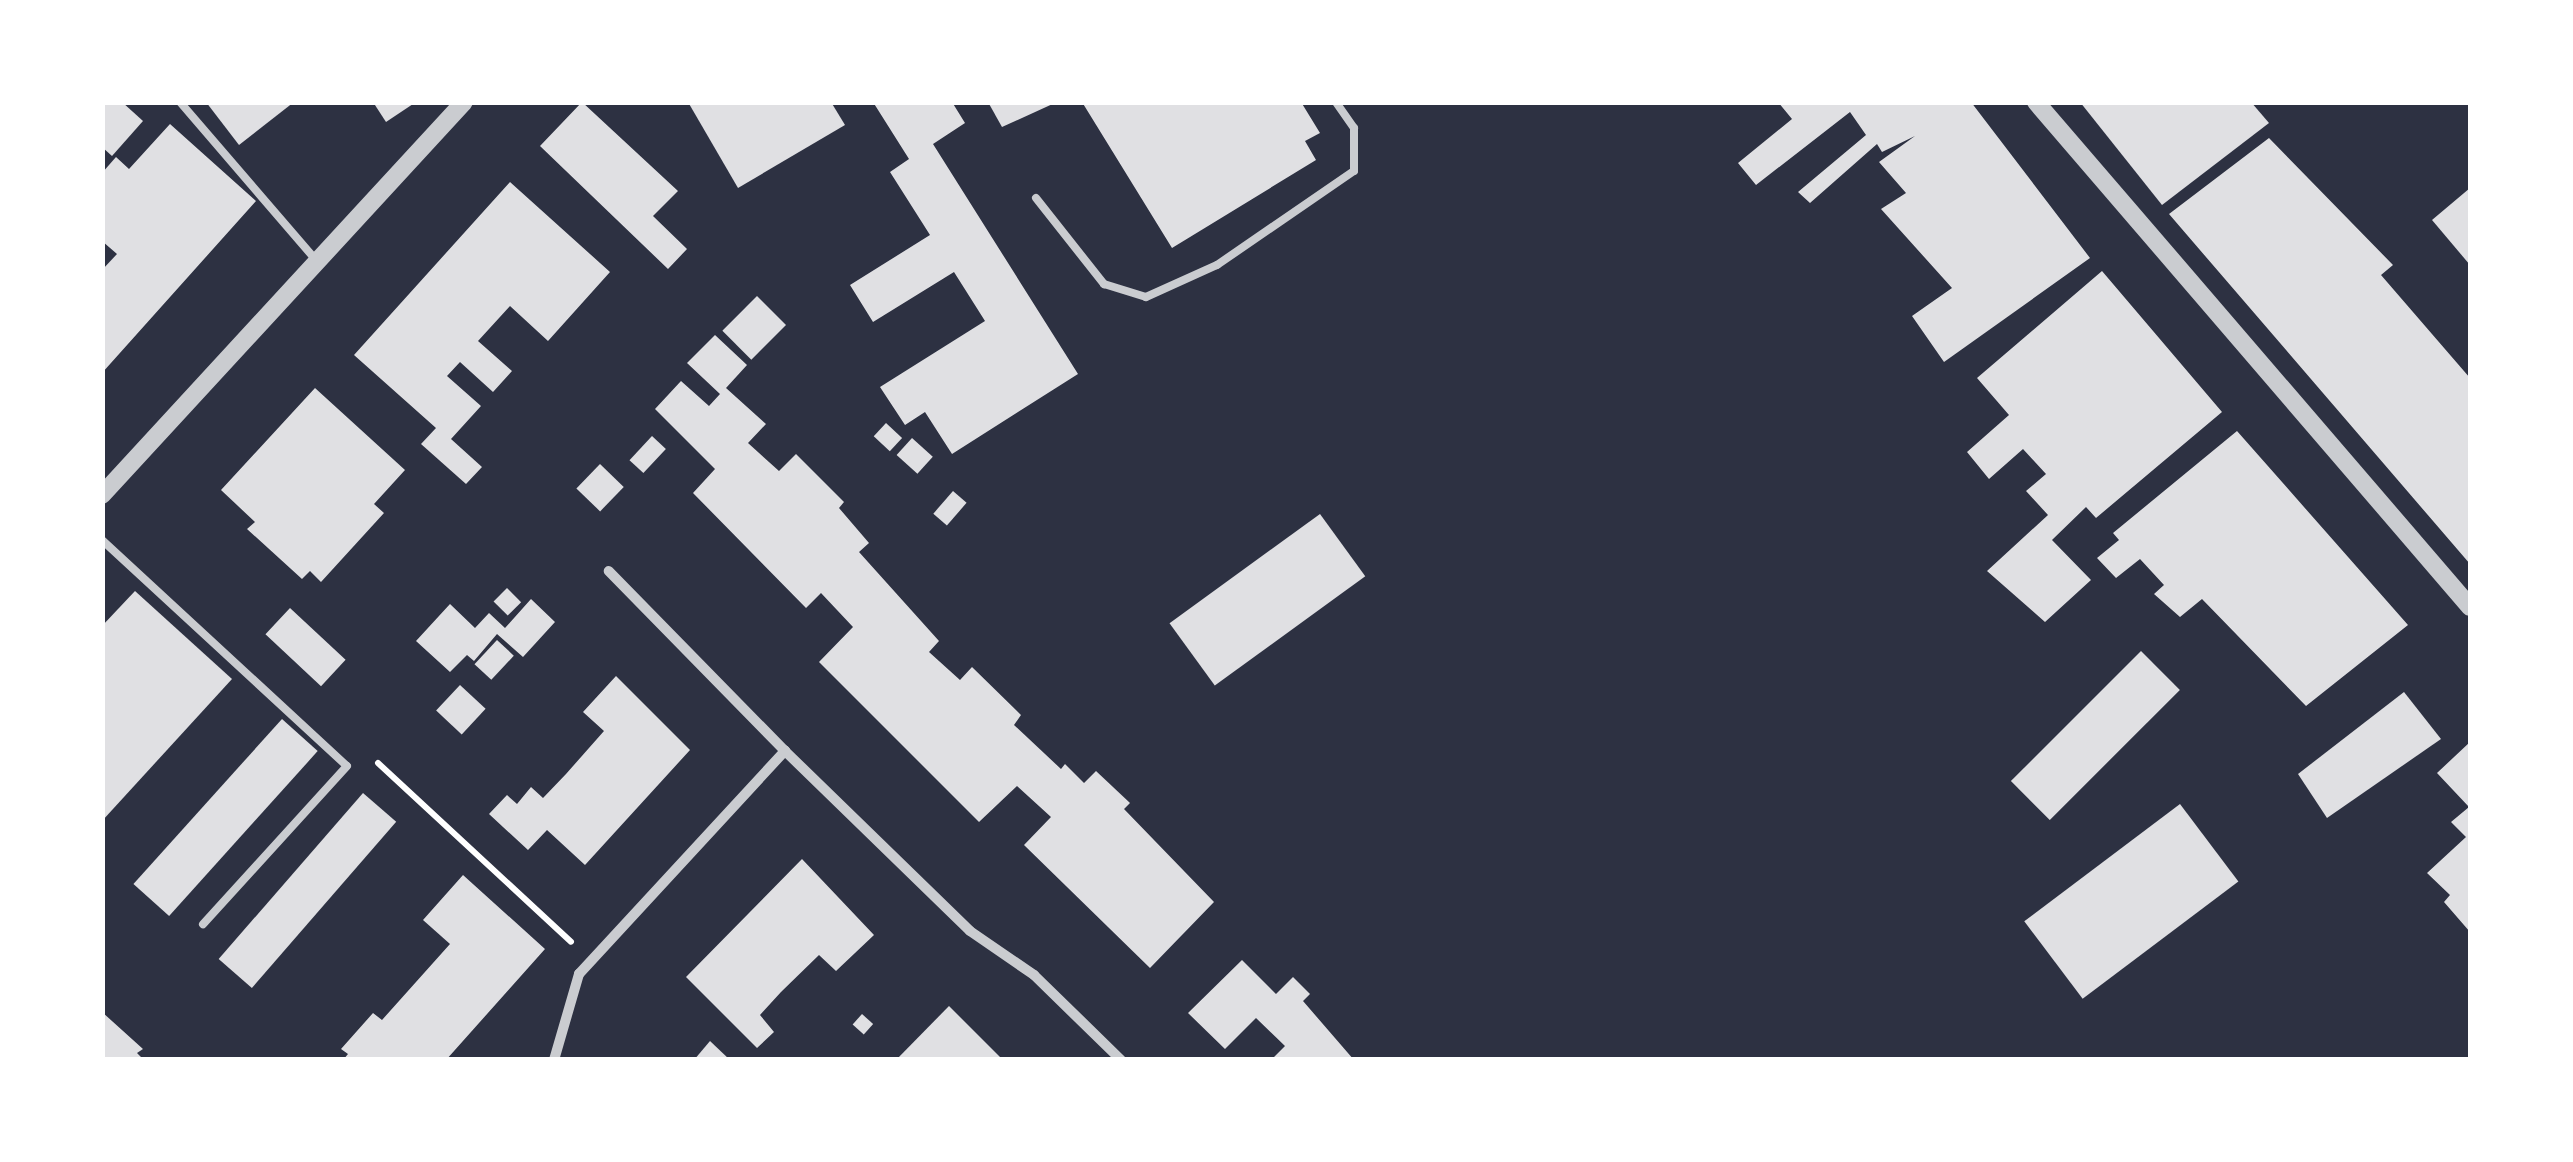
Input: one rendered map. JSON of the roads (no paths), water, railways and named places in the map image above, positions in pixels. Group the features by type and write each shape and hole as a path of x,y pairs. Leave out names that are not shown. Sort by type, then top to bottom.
{"street":[{"path":"102,495 315,259 464,102"},
{"path":"2036,102 2470,607"},
{"path":"608,571 970,931 1034,975 1121,1060"},
{"path":"554,1060 579,974 786,751"}],"lane":[{"path":"180,102 315,259"},
{"path":"1036,198 1104,284 1146,298 1217,265 1354,171 1354,128 1336,102"},
{"path":"102,540 347,766 203,924"}]}
